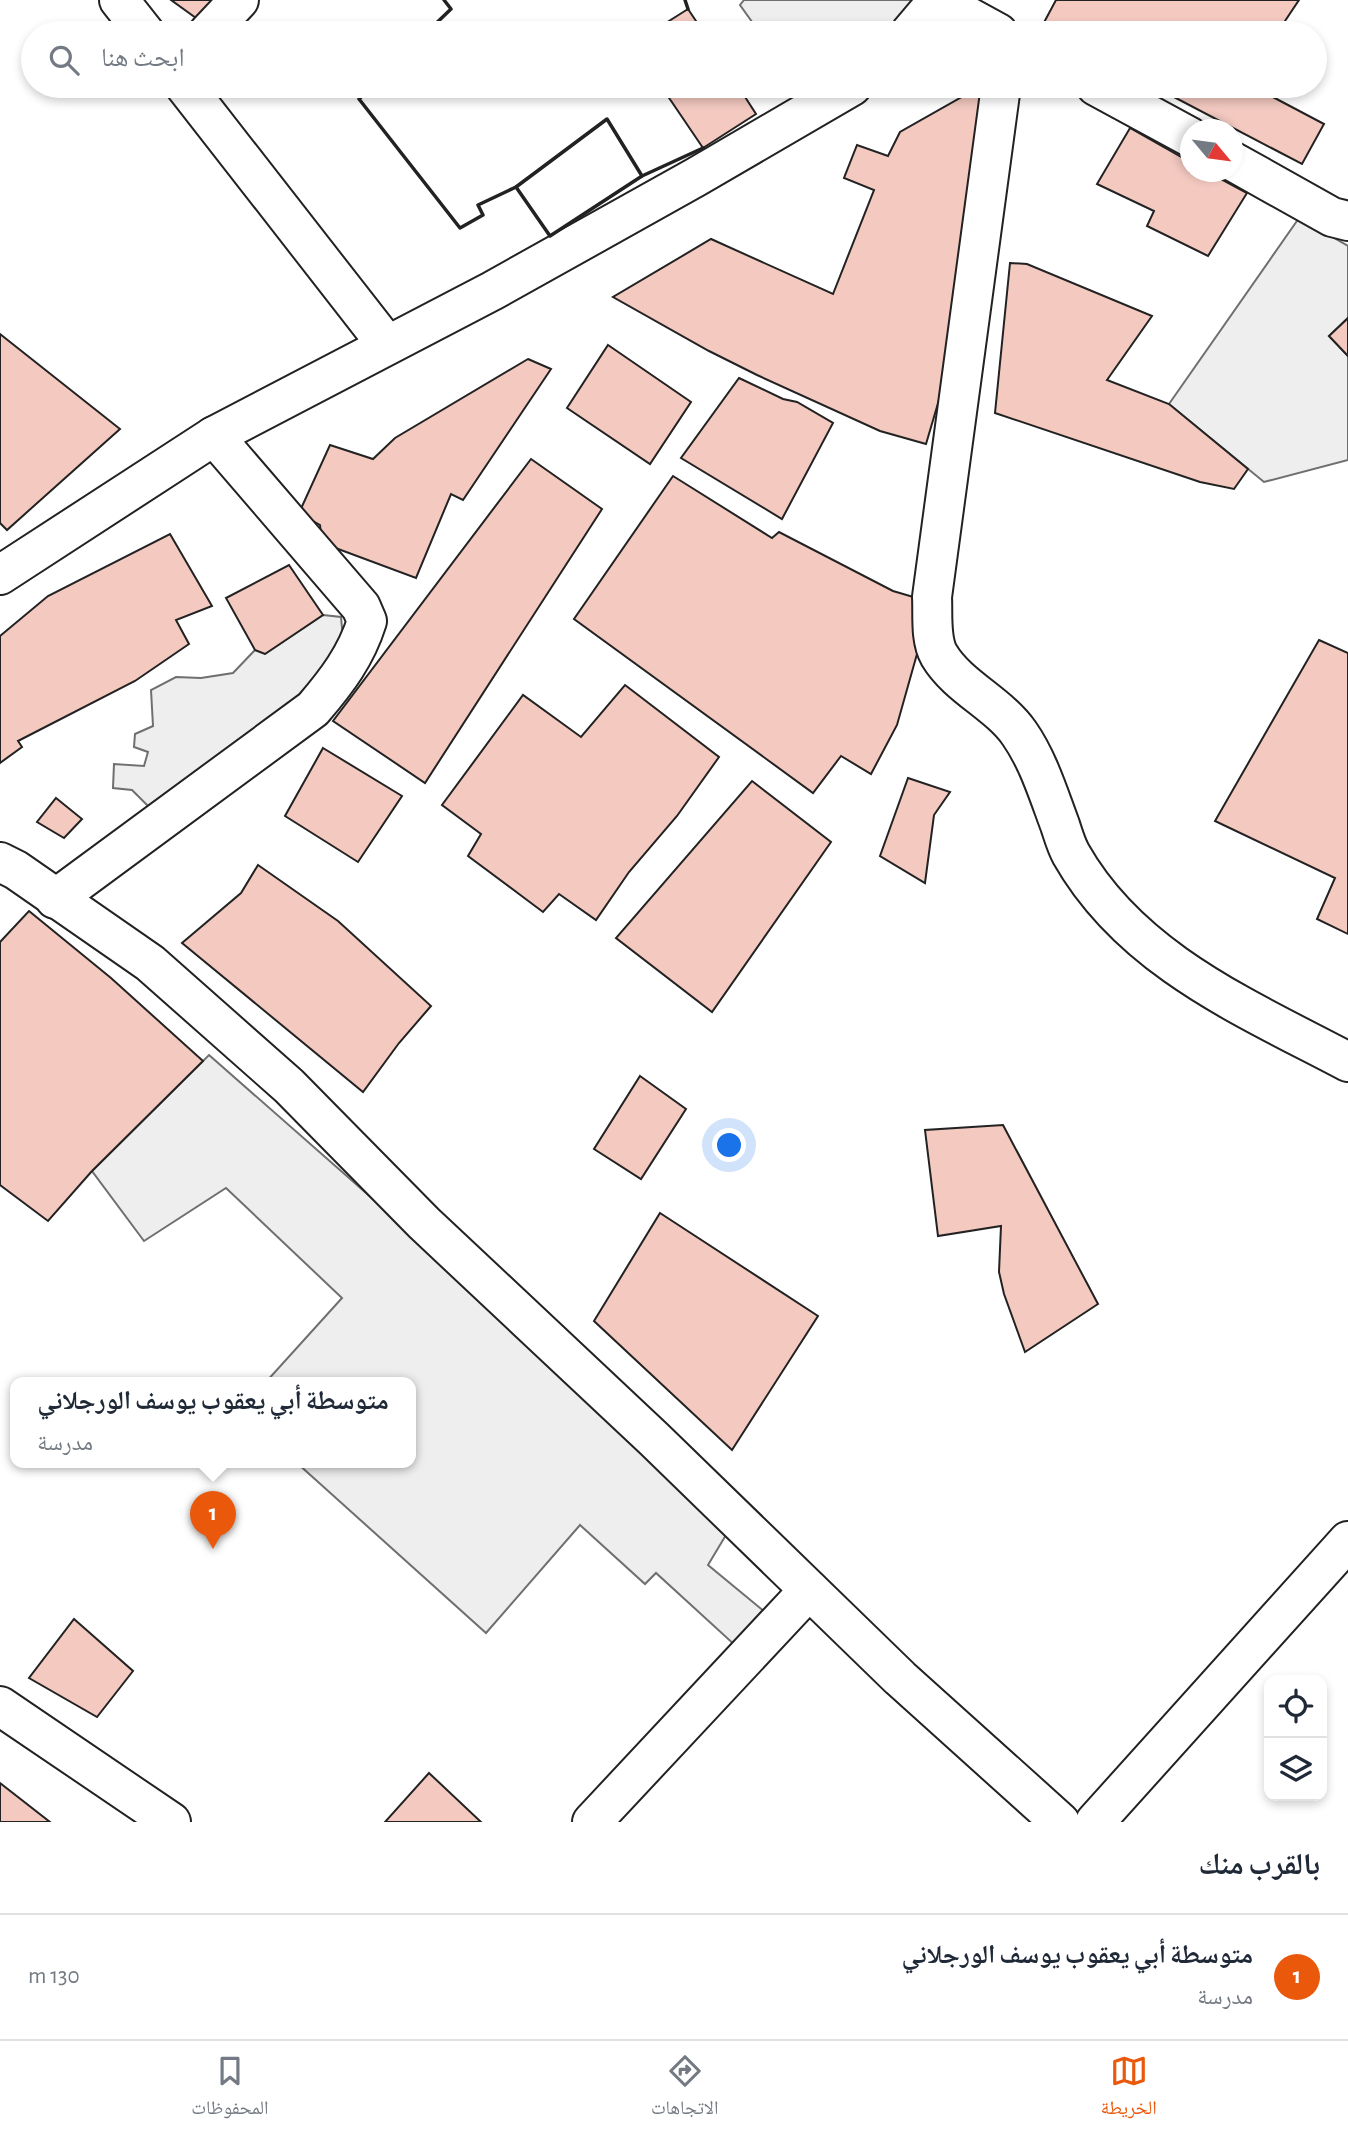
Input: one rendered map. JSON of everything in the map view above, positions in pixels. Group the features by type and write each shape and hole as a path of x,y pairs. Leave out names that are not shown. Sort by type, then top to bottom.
{"street":[{"path":"120,0 136,21"},
{"path":"219,21 239,0"},
{"path":"920,21 938,0 976,21"},
{"path":"194,98 387,345"},
{"path":"0,575 214,436 492,291 831,98"},
{"path":"999,98 932,597 933,631 938,654 954,673 1015,728 1032,752 1071,853 1111,911 1163,957 1184,971 1217,992 1348,1062"},
{"path":"1118,98 1180,131"},
{"path":"1243,167 1332,217 1348,221"},
{"path":"55,899 313,709 340,678 359,645 367,621 361,607 214,436"},
{"path":"0,863 16,870 150,963 289,1086 425,1223 654,1439 900,1678 1060,1822"},
{"path":"1095,1822 1348,1541"},
{"path":"592,1822 809,1590"},
{"path":"0,1706 171,1822"}],"shaded area":[{"path":"744,0 920,0 903,21 751,21 740,5"},
{"path":"1299,218 1348,246 1348,318 1329,336 1348,356 1348,460 1264,482 1169,404"},
{"path":"323,615 341,617 346,672 152,810 132,790 113,788 114,764 144,766 148,752 134,747 135,734 153,726 151,690 176,677 201,678 233,673 255,650 265,654"},
{"path":"209,1055 382,1207 729,1530 708,1565 771,1617 738,1648 656,1573 645,1584 580,1525 486,1633 303,1468 416,1468 416,1377 270,1377 342,1298 226,1188 144,1241 92,1171"}],"building":[{"path":"171,0 229,0 211,21 200,21"},
{"path":"1056,0 1299,0 1285,21 1045,21"},
{"path":"688,9 696,21 669,21"},
{"path":"669,98 746,98 756,114 703,148"},
{"path":"960,98 990,98 954,349 926,444 880,431 757,375 613,297 711,239 833,294 874,190 844,178 857,145 888,156 900,132"},
{"path":"1176,98 1275,98 1324,124 1302,164 1243,133 1243,119 1216,119"},
{"path":"1130,128 1180,156 1180,182 1227,182 1247,193 1208,256 1147,226 1154,211 1097,184"},
{"path":"1010,263 1027,264 1152,316 1107,380 1169,404 1248,469 1234,489 1200,482 995,413"},
{"path":"1348,318 1348,356 1329,336"},
{"path":"0,334 120,429 7,530 0,523"},
{"path":"608,345 691,402 650,464 567,408"},
{"path":"528,359 551,369 463,500 451,494 416,578 322,543 320,525 299,513 330,445 373,459 395,438"},
{"path":"739,378 783,399 797,402 833,423 782,519 681,458"},
{"path":"531,459 602,509 425,783 333,721"},
{"path":"673,476 772,538 779,532 893,591 917,598 926,622 897,725 871,774 841,756 813,793 574,619"},
{"path":"170,534 212,606 176,620 189,644 135,681 18,741 22,747 0,763 0,636 48,596"},
{"path":"289,565 323,615 265,654 255,650 226,598"},
{"path":"1319,640 1348,653 1348,934 1317,919 1335,878 1215,821"},
{"path":"625,685 719,757 677,816 629,872 596,920 559,894 543,912 468,856 481,834 442,805 523,695 581,737"},
{"path":"323,748 402,796 358,862 285,816"},
{"path":"908,778 950,792 934,815 925,883 880,856"},
{"path":"752,781 831,842 712,1012 616,938"},
{"path":"56,798 82,819 64,838 37,822"},
{"path":"258,865 338,921 431,1006 399,1043 363,1092 182,943 241,893"},
{"path":"29,911 111,978 203,1061 92,1171 48,1221 0,1185 0,942"},
{"path":"640,1076 686,1109 641,1179 594,1149"},
{"path":"1003,1125 1098,1304 1025,1352 999,1272 1001,1226 938,1236 925,1130"},
{"path":"660,1213 818,1316 732,1450 594,1321"},
{"path":"74,1619 133,1671 97,1717 29,1678"},
{"path":"429,1773 481,1822 385,1822"},
{"path":"0,1783 50,1822 0,1822"}],"wall":[{"path":"438,21 451,9 444,0"},
{"path":"685,0 688,9"},
{"path":"360,98 460,228 483,215 478,205 516,187"},
{"path":"607,119 642,176 550,236 516,187 607,119"},
{"path":"642,176 703,148"}],"place":[{"name":"متوسطة أبي يعقوب يوسف الورجلاني","path":"213,1549"}]}
